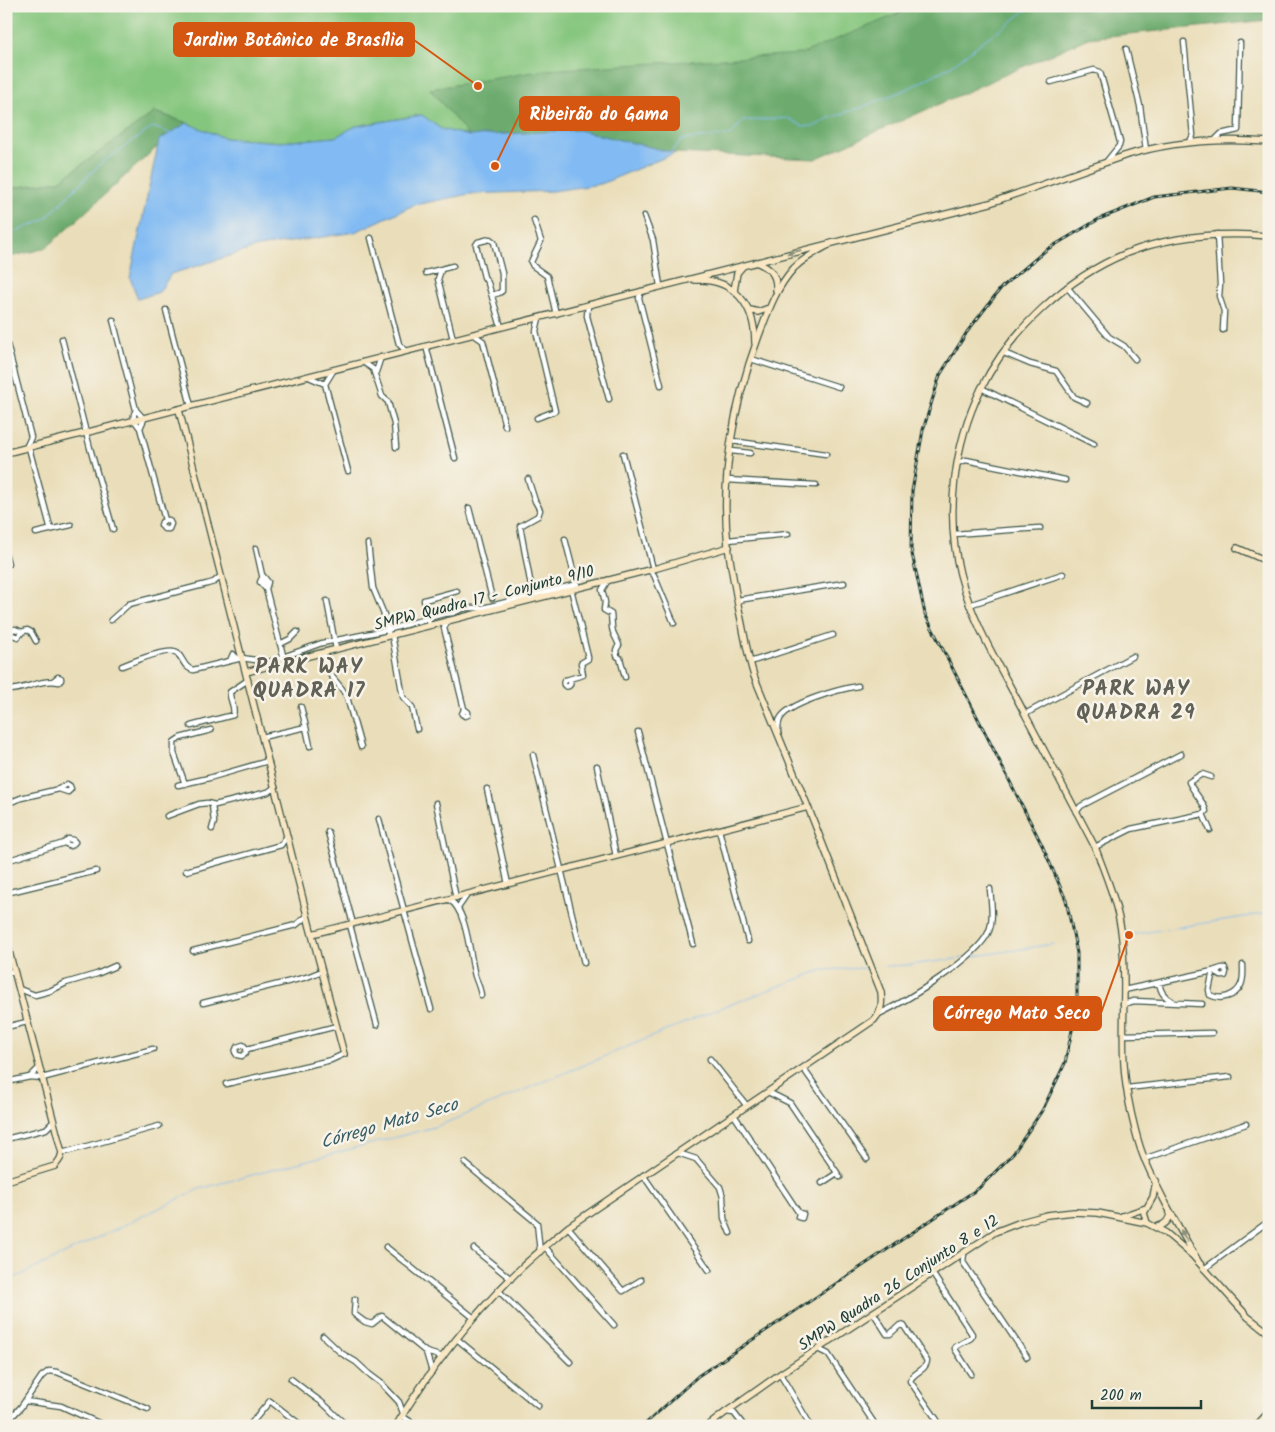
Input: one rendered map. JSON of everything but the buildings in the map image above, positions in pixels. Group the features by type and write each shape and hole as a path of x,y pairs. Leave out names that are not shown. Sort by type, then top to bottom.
{"street":[{"path":"1184,42 1193,135 1190,142"},
{"path":"1216,140 1221,134 1238,130 1240,43"},
{"path":"1126,49 1141,113 1146,150"},
{"path":"1051,82 1094,70 1100,72 1120,142 1106,162"},
{"path":"1193,135 1198,141"},
{"path":"6,454 1002,200 1106,162 1146,150 1198,141 1269,142"},
{"path":"644,216 654,240 660,286"},
{"path":"534,220 541,240 531,262 533,266 547,276 556,314"},
{"path":"1217,234 1219,296 1224,308 1223,330"},
{"path":"1269,236 1217,234 1170,240 1127,253 1099,266 1067,287 1049,302 1030,321 1004,353 981,388 964,432 953,501 954,534 960,572 969,605 998,665 1026,714 1095,847 1107,878 1122,935 1123,1035 1127,1088 1144,1159 1168,1208 1198,1261 1248,1317 1269,1333"},
{"path":"371,238 399,344 406,351"},
{"path":"492,295 500,294 502,291 502,273 494,242 490,239 478,242 476,245 484,277 488,283 501,327"},
{"path":"396,1426 432,1372 474,1318 511,1279 568,1227 874,1020 882,1008 881,992 750,662 728,540 727,480 732,442 742,388 755,347 776,291 802,261 832,243"},
{"path":"756,262 769,268 772,272 775,277 776,291"},
{"path":"734,291 737,273 744,265"},
{"path":"438,279 428,272 454,266"},
{"path":"441,270 438,279 453,339"},
{"path":"685,280 700,279 719,282 734,291 750,310 755,328 755,347"},
{"path":"1067,287 1109,338 1124,346 1134,359"},
{"path":"641,291 639,298 661,384"},
{"path":"632,294 639,298"},
{"path":"588,305 587,316 609,399"},
{"path":"750,310 758,312 770,307"},
{"path":"579,308 587,316"},
{"path":"166,310 191,406"},
{"path":"537,418 555,411 536,331 539,318"},
{"path":"113,320 136,410 144,418"},
{"path":"526,321 536,331"},
{"path":"482,341 489,330"},
{"path":"473,334 482,341 505,426"},
{"path":"62,339 113,529"},
{"path":"6,340 31,437 28,448 51,530"},
{"path":"396,354 399,344"},
{"path":"426,346 455,458"},
{"path":"1004,353 1030,364 1056,371 1074,397 1087,403"},
{"path":"381,357 376,373 382,396 388,402 394,424 396,447"},
{"path":"751,359 839,388"},
{"path":"363,362 374,369 376,373"},
{"path":"333,370 325,384 348,472"},
{"path":"308,377 325,384"},
{"path":"981,388 1094,444"},
{"path":"136,410 134,421 140,428 165,520"},
{"path":"179,410 240,658 246,672 344,1054 331,1060 226,1084"},
{"path":"140,428 144,418"},
{"path":"31,437 36,438 40,445"},
{"path":"732,442 826,454"},
{"path":"731,451 750,453"},
{"path":"623,454 653,570 674,623"},
{"path":"960,454 966,460"},
{"path":"958,463 966,460 1066,480"},
{"path":"528,479 540,510 538,516 520,526 533,597"},
{"path":"727,480 816,484"},
{"path":"469,508 492,598"},
{"path":"36,534 71,525"},
{"path":"954,534 1040,528"},
{"path":"728,540 788,534"},
{"path":"565,539 573,590 588,657 582,663 583,675 569,679"},
{"path":"368,544 373,588 385,617 402,697 412,707 417,729"},
{"path":"256,548 263,576 268,582 266,589 284,660"},
{"name":"SMPW Quadra 17 - Conjunto 9/10","path":"246,672 284,660 336,649 428,622 437,623 533,597 573,590 729,548"},
{"path":"1237,548 1269,562"},
{"path":"6,556 8,564"},
{"path":"969,605 1063,574"},
{"path":"111,620 129,604 214,582 221,576"},
{"path":"602,590 608,580"},
{"path":"214,582 223,585"},
{"path":"738,600 844,583"},
{"path":"592,584 602,590 605,602 604,610 611,614 614,636 619,645 616,650 617,656 620,658 625,677"},
{"path":"457,591 424,600 428,622 465,608 481,610 504,602 573,590"},
{"path":"492,598 511,604"},
{"path":"481,610 492,598"},
{"path":"327,601 336,649"},
{"path":"448,620 444,628 464,709"},
{"path":"437,623 444,628"},
{"path":"8,635 18,637 27,630 30,631 36,641"},
{"path":"280,644 290,639 297,632"},
{"path":"122,666 167,652 178,654 184,665 193,670 230,661 233,654 240,658 269,662 284,660 322,643 389,634"},
{"path":"750,662 833,635"},
{"path":"323,652 329,673 347,697 361,747"},
{"path":"1026,714 1133,656"},
{"path":"191,726 233,715 234,711 230,700 230,692 248,680"},
{"path":"6,690 54,681"},
{"path":"778,731 781,718 788,711 827,693 858,686"},
{"path":"301,707 310,746"},
{"path":"771,716 781,718"},
{"path":"262,737 306,728"},
{"path":"185,784 174,753 174,742 180,738 211,730"},
{"path":"638,732 693,944"},
{"path":"1076,812 1081,806 1181,754"},
{"path":"533,755 584,963"},
{"path":"178,785 268,761"},
{"path":"597,766 616,856"},
{"path":"1203,814 1206,811 1204,806 1198,800 1189,782 1202,774 1211,777"},
{"path":"6,804 21,798 60,789"},
{"path":"486,789 508,884"},
{"path":"167,816 198,804 206,803 212,805 275,790"},
{"path":"436,803 456,898"},
{"path":"212,805 214,822 212,828"},
{"path":"1073,805 1081,806"},
{"path":"312,934 808,807"},
{"path":"1203,814 1210,830"},
{"path":"1095,847 1131,829 1203,814"},
{"path":"379,819 431,1009"},
{"path":"719,830 748,941"},
{"path":"328,832 377,1025"},
{"path":"281,845 287,836"},
{"path":"6,861 64,843"},
{"path":"186,871 281,845 290,848"},
{"path":"563,882 565,872 569,868"},
{"path":"6,893 96,871"},
{"path":"879,1014 892,1008 951,970 980,944 989,930 991,914 990,889"},
{"path":"458,908 467,895"},
{"path":"449,900 457,905 468,938 481,995"},
{"path":"296,925 308,916"},
{"path":"193,951 296,925 310,927"},
{"path":"6,940 62,1153 55,1166 6,1182"},
{"path":"1124,990 1214,971 1209,990 1210,995 1215,998 1226,997 1238,991 1243,978 1243,964"},
{"path":"6,971 13,966"},
{"path":"19,989 35,996 115,966"},
{"path":"6,971 15,973"},
{"path":"203,1003 307,977 322,971"},
{"path":"1159,983 1164,997 1174,1002"},
{"path":"22,1000 30,994"},
{"path":"1123,1004 1134,1001 1202,1004"},
{"path":"6,1027 27,1022"},
{"path":"247,1049 337,1026"},
{"path":"1123,1035 1212,1033"},
{"path":"7,1083 30,1077 42,1078 153,1049"},
{"path":"710,1059 747,1106"},
{"path":"30,1077 39,1068"},
{"path":"803,1068 867,1159"},
{"path":"1127,1088 1230,1078"},
{"path":"768,1092 790,1103 838,1175 822,1183"},
{"path":"734,1115 799,1213"},
{"path":"6,1139 46,1128 53,1122"},
{"path":"1144,1159 1246,1124"},
{"path":"62,1153 159,1126"},
{"path":"46,1128 55,1131"},
{"path":"678,1153 696,1159 720,1187 723,1197 724,1218 730,1233"},
{"path":"466,1163 537,1223 542,1250 614,1325"},
{"path":"643,1175 709,1270"},
{"path":"1156,1181 1153,1197 1144,1213 1148,1223 1157,1227 1198,1261"},
{"path":"1148,1206 1158,1201 1168,1208 1170,1216 1168,1222 1163,1226 1157,1227"},
{"name":"SMPW Quadra 26 Conjunto 8 e 12","path":"1121,1217 1148,1206"},
{"name":"SMPW Quadra 26 Conjunto 8 e 12","path":"708,1426 780,1374 995,1232 1021,1222 1048,1215 1074,1212 1121,1217 1148,1223"},
{"path":"1204,1269 1269,1220"},
{"path":"568,1227 623,1291 641,1280"},
{"path":"386,1247 474,1318"},
{"path":"474,1249 511,1279"},
{"path":"965,1252 963,1262 1027,1357"},
{"path":"951,1260 963,1262"},
{"path":"932,1273 972,1334 971,1338 955,1349 971,1374"},
{"path":"499,1291 570,1362"},
{"path":"355,1300 354,1314 365,1322 372,1324 382,1316 426,1352 443,1357"},
{"path":"873,1312 887,1334 890,1334 900,1325 904,1326 927,1361 925,1367 912,1376 910,1381 936,1420"},
{"path":"323,1336 341,1353 356,1362 381,1383 400,1402 403,1415 417,1426"},
{"path":"457,1339 538,1406"},
{"path":"828,1354 829,1341"},
{"path":"818,1349 828,1354 876,1426"},
{"path":"426,1352 432,1372"},
{"path":"6,1423 25,1401 42,1376 51,1371 148,1409"},
{"path":"780,1374 811,1426"},
{"path":"291,1379 348,1426"},
{"path":"25,1401 61,1406 105,1426"},
{"path":"249,1426 270,1401 302,1426"},
{"path":"400,1402 410,1404"},
{"path":"734,1414 736,1405"},
{"path":"726,1412 734,1414 744,1426"},
{"path":"1256,1426 1269,1412"}],"green space":[{"path":"6,6 1181,6 1144,8 816,151 470,131 463,129 469,136 441,129 421,115 356,126 335,137 281,142 224,138 155,112 59,181 6,189"},
{"path":"917,6 1269,6 1269,20 1088,38 815,159 675,153 578,130 469,136 430,89 545,70 801,54"},
{"path":"155,112 187,123 158,146 46,248 6,258 6,189 59,181"}],"water":[{"path":"422,115 441,129 469,136 578,130 675,153 601,184 553,191 470,194 414,205 355,232 258,247 171,274 159,292 138,299 130,278 159,140 187,123 224,138 281,142 335,137 356,126"}],"waterway":[{"path":"671,153 681,140 731,135 743,121 788,118 802,126 815,126 829,118 907,89 951,66 1031,6"},
{"path":"6,243 10,234 44,220 101,163 153,127 172,134"},
{"name":"Córrego Mato Seco","path":"1129,935 1269,913"},
{"name":"Córrego Mato Seco","path":"970,957 1053,944"},
{"name":"Córrego Mato Seco","path":"885,966 963,958"},
{"name":"Córrego Mato Seco","path":"6,1282 199,1189 438,1126 713,1011 822,970 866,968"}],"railway":[{"path":"643,1426 698,1376 979,1188 1013,1154 1043,1109 1065,1063 1077,1007 1077,953 1066,900 1042,845 925,614 911,549 912,491 923,430 940,375 967,332 1001,288 1046,250 1099,219 1154,197 1232,188 1269,192"}],"place":[{"name":"Jardim Botânico de Brasília","path":"478,86"},
{"name":"Ribeirão do Gama","path":"495,166"},
{"name":"Córrego Mato Seco","path":"1129,935"}],"district":[{"name":"PARK WAY QUADRA 17","path":"309,678"},
{"name":"PARK WAY QUADRA 29","path":"1136,700"}]}
